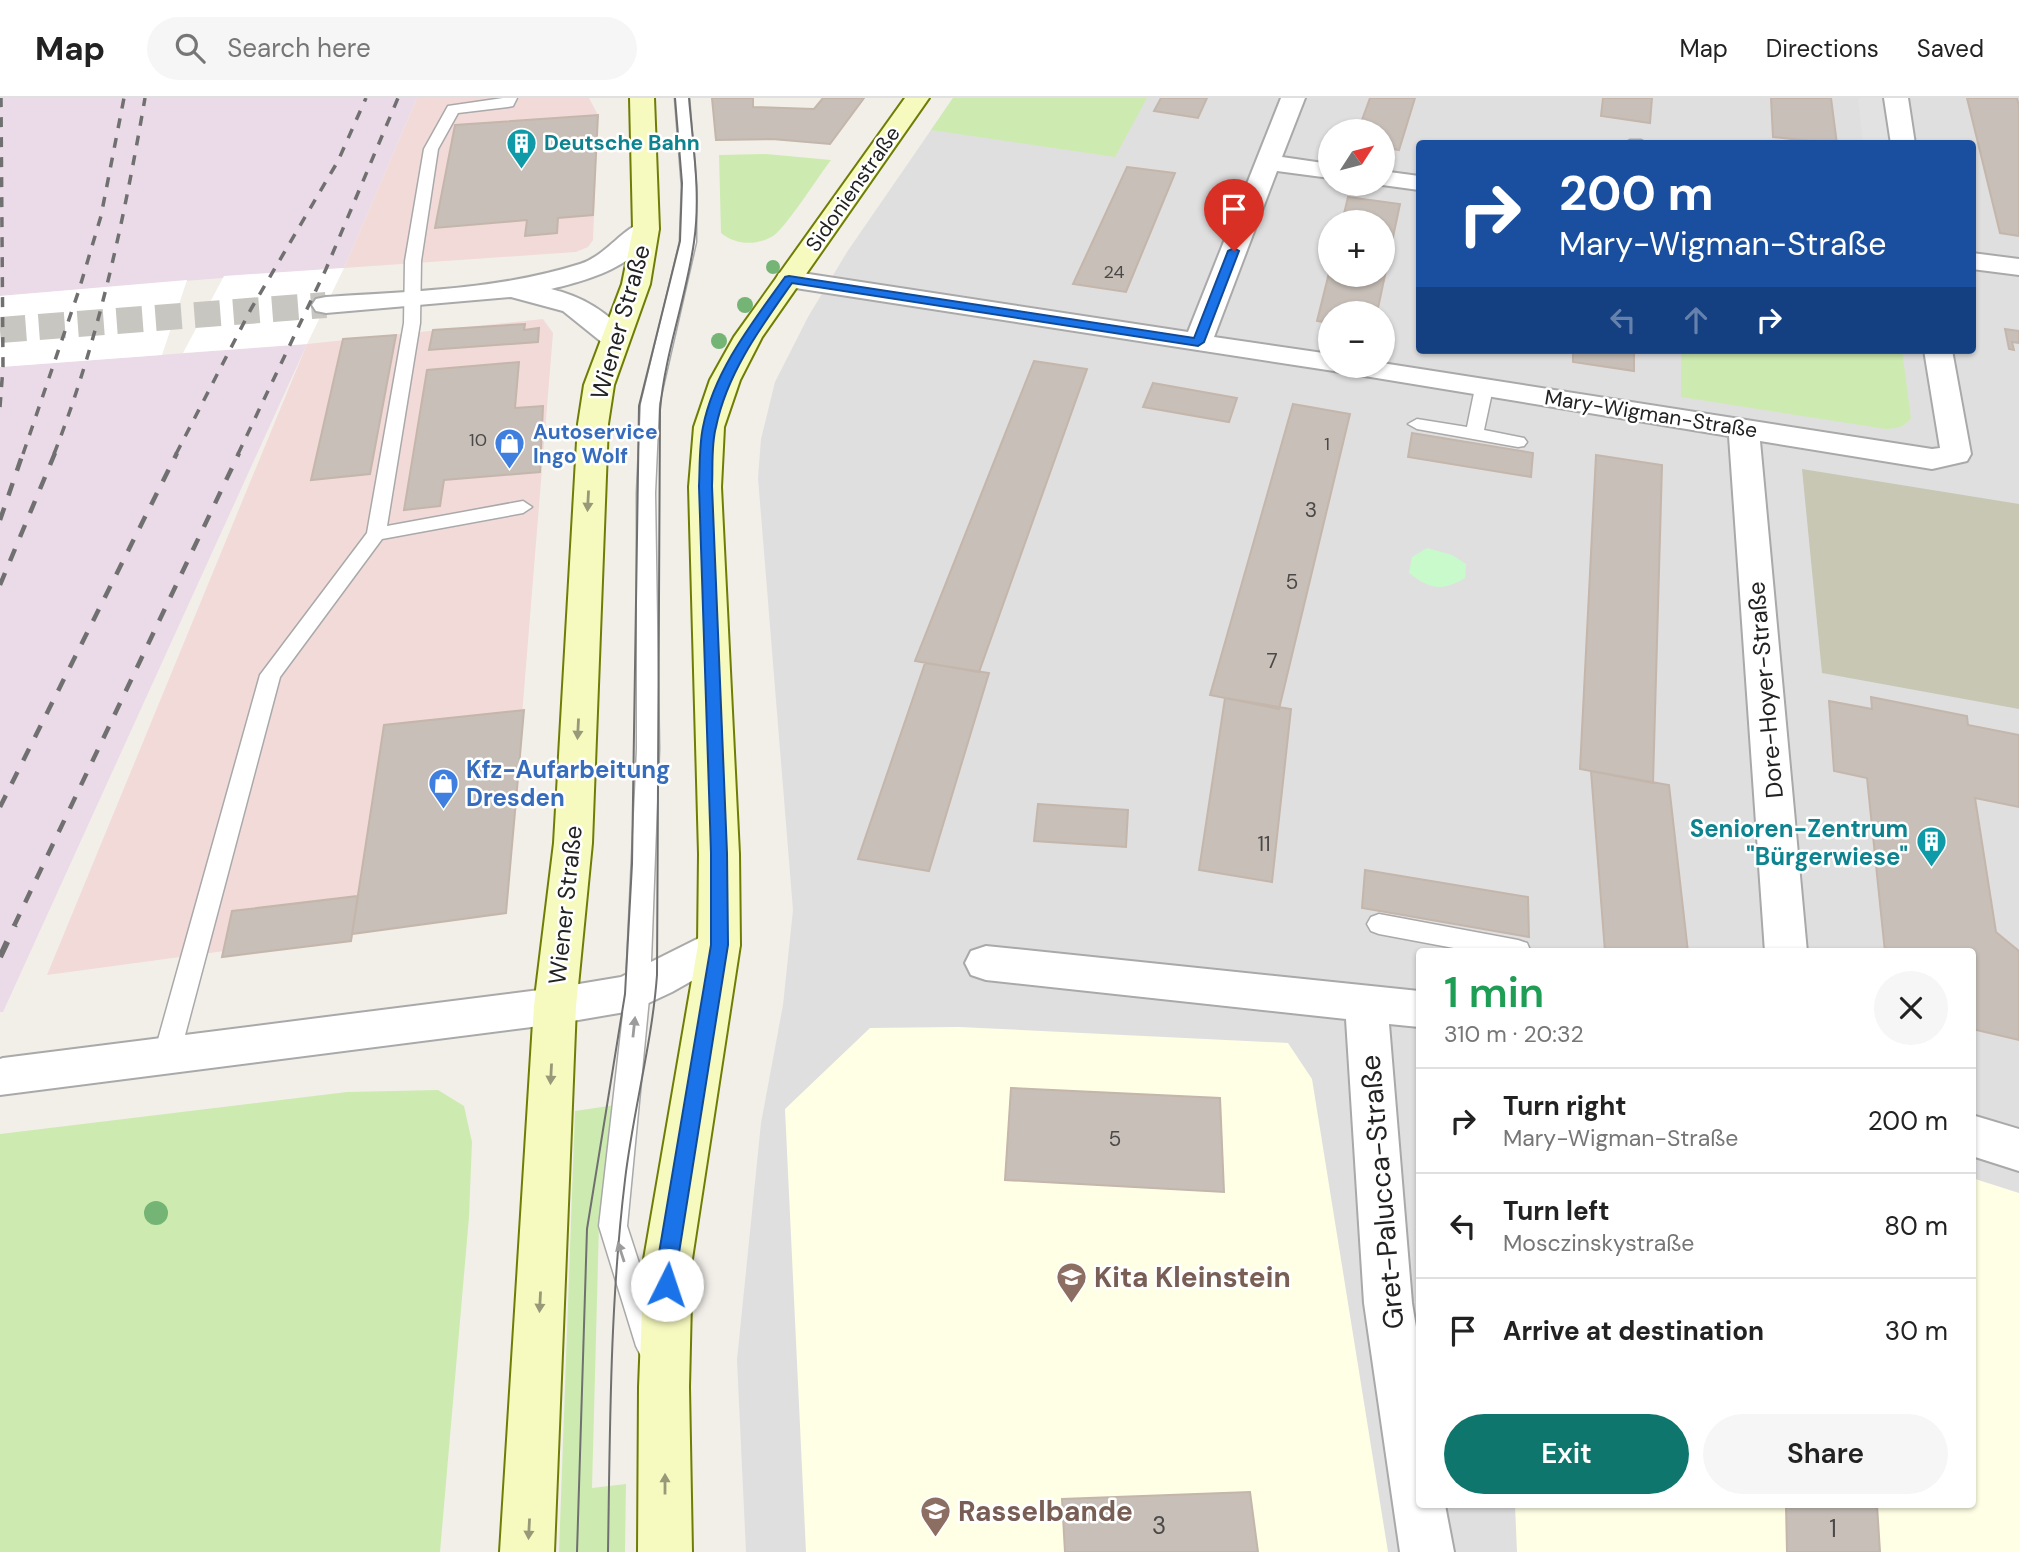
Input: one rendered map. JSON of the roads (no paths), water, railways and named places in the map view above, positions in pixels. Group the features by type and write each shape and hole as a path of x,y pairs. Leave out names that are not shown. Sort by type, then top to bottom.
{"main road":[{"name":"Wiener Straße","path":"527,1552 555,1006 573,843 593,424 598,385 636,284 646,229 642,98"},
{"name":"Sidonienstraße","path":"789,279 917,98"},
{"path":"665,1552 664,1387 668,1259 719,945 719,853 705,486 709,427 725,380 748,337 789,279"}],"street":[{"path":"1198,342 1293,98"},
{"path":"1896,98 1902,140"},
{"path":"1268,162 1318,169"},
{"path":"1395,180 1416,183"},
{"path":"326,305 505,290 597,267 619,254 646,229"},
{"path":"1976,262 2019,267"},
{"path":"789,279 1318,361"},
{"path":"505,290 571,302 585,310 614,338"},
{"name":"Mary-Wigman-Straße","path":"1395,374 1932,459 1956,454 1939,354"},
{"name":"Dore-Hoyer-Straße","path":"1744,429 1786,948"},
{"path":"4,1077 555,1006 640,987 719,945"},
{"path":"986,963 1416,1009"},
{"name":"Gret-Palucca-Straße","path":"1366,1003 1388,1303 1416,1485"},
{"path":"1976,1136 2019,1150"},
{"name":"Gret-Palucca-Straße","path":"1420,1508 1427,1552"}],"lane":[{"path":"167,1054 270,675 376,534 412,323 413,261 431,149 453,109 509,103 510,98"},
{"path":"664,1387 612,1226 640,987 648,749 646,493 650,404 688,242 689,187 682,98"},
{"path":"1474,434 1484,388"},
{"path":"1417,425 1518,442"},
{"path":"376,534 523,507"},
{"path":"1379,924 1470,946 1494,948"}],"tunnel":[{"path":"0,330 326,305"}],"tram line":[{"path":"577,1552 587,1229 625,994 632,864 639,406 680,241 682,183 675,98"},
{"path":"608,1552 616,1273 628,1154 651,1026 657,975 660,410 696,224 696,170 689,98"}],"railway":[{"path":"0,407 3,367 1,98"},
{"path":"23,454 79,290 101,216 124,98"},
{"path":"54,454 97,323 128,189 145,98"},
{"path":"176,454 251,309 338,161 366,98"},
{"path":"238,454 326,269 398,98"},
{"path":"0,520 23,453"},
{"path":"0,585 55,453"},
{"path":"0,807 177,453"},
{"path":"14,926 239,453"},
{"path":"0,957 15,925"}],"place":[{"name":"Deutsche Bahn","path":"521,170"},
{"name":"Autoservice Ingo Wolf","path":"510,471"},
{"name":"Kfz-Aufarbeitung Dresden","path":"443,810"},
{"name":"Senioren-Zentrum \"Bürgerwiese\"","path":"1931,869"},
{"name":"Kita Kleinstein","path":"1071,1304"},
{"name":"Rasselbande","path":"935,1538"}]}
